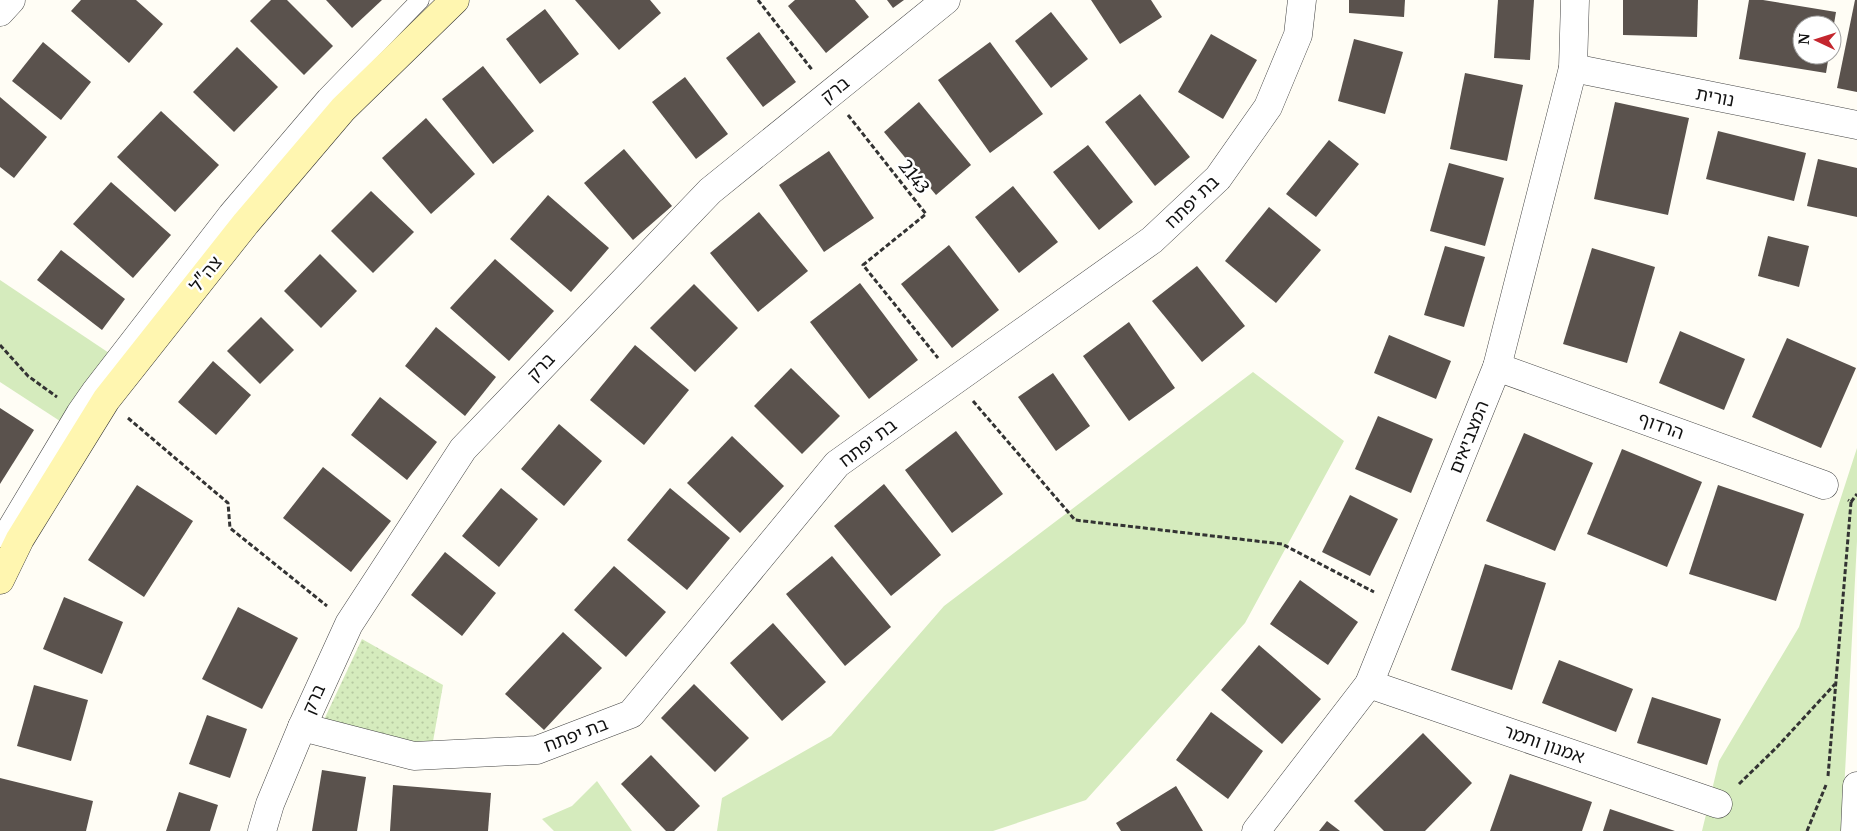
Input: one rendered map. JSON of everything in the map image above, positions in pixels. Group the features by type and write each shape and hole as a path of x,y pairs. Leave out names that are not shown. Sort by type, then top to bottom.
{"street":[{"path":"0,12 11,0"},
{"name":"צה\"ל","path":"0,580 20,539 106,400 246,223 344,109 455,0"},
{"name":"ברק","path":"262,831 270,804 302,727 349,624 463,449 710,191 946,0"},
{"name":"בת יפתח","path":"302,727 414,756 537,750 631,714 838,464 1152,240 1218,178 1268,107 1298,36 1302,0"},
{"name":"המצביאים","path":"1256,831 1369,684 1497,367 1573,68 1575,0"},
{"name":"נורית","path":"1573,68 1857,125"},
{"name":"הרדוף","path":"1497,367 1824,485"},
{"name":"אמנון ותמר","path":"1369,684 1718,804"},
{"path":"1855,831 1857,786"}],"lane":[{"name":"צה\"ל","path":"0,538 76,411 228,212 326,97 420,0"}],"path":[{"name":"2143","path":"758,0 926,214 863,265 955,380"},
{"path":"0,345 28,376 76,411"},
{"path":"955,380 1075,520 1282,544 1400,606"},
{"path":"106,400 228,502 230,528 349,624"},
{"path":"1824,485 1851,502"},
{"path":"1807,831 1827,783 1851,502 1857,494"},
{"path":"1718,804 1777,747 1836,683"}],"green space":[{"path":"0,280 112,355 63,423 0,382"},
{"path":"1253,372 1344,441 1245,623 1086,800 993,831 717,831 722,798 831,736 944,606"},
{"path":"1857,448 1857,541 1842,831 1702,831 1719,761 1799,627"},
{"path":"362,639 443,685 432,747 322,724"},
{"path":"597,781 632,831 554,831 542,819 572,806"}],"building":[{"path":"81,0 136,0 163,24 129,63 71,11"},
{"path":"271,0 287,0 333,46 304,75 250,21"},
{"path":"326,0 382,0 352,28"},
{"path":"575,0 650,0 661,13 619,50"},
{"path":"795,0 855,0 869,17 826,53 788,6"},
{"path":"887,0 904,0 893,8"},
{"path":"1091,0 1151,0 1162,17 1120,44"},
{"path":"1349,0 1405,0 1404,17 1349,13"},
{"path":"1498,0 1534,0 1530,60 1494,58"},
{"path":"1623,0 1698,0 1697,37 1623,35"},
{"path":"1749,0 1763,0 1836,12 1836,15 1792,15 1792,65 1827,65 1826,73 1739,59"},
{"path":"1855,0 1857,0 1857,92 1837,88"},
{"path":"545,9 579,54 540,84 506,39"},
{"path":"1051,12 1088,59 1051,88 1015,41"},
{"path":"759,32 796,82 763,107 726,58"},
{"path":"1211,34 1257,60 1223,119 1178,92"},
{"path":"1354,39 1403,52 1385,114 1338,101"},
{"path":"43,42 91,82 61,120 12,81"},
{"path":"990,42 1043,114 990,153 938,80"},
{"path":"237,47 278,87 234,132 193,92"},
{"path":"483,66 534,131 493,164 442,99"},
{"path":"1465,73 1523,85 1507,161 1450,149"},
{"path":"685,77 728,134 696,159 652,102"},
{"path":"1140,94 1190,157 1155,186 1105,122"},
{"path":"0,97 47,137 14,178 0,167"},
{"path":"919,102 971,165 936,195 884,132"},
{"path":"1615,102 1689,118 1668,215 1594,199"},
{"path":"161,111 219,165 175,212 117,157"},
{"path":"426,118 475,174 431,214 382,158"},
{"path":"1718,131 1806,153 1794,201 1706,179"},
{"path":"1329,140 1359,164 1316,217 1286,194"},
{"path":"1088,145 1133,202 1099,230 1053,172"},
{"path":"624,149 672,206 633,240 584,183"},
{"path":"829,151 874,218 824,252 779,185"},
{"path":"1818,159 1857,168 1857,217 1807,206"},
{"path":"1449,163 1504,178 1485,246 1430,231"},
{"path":"111,182 171,235 133,278 73,224"},
{"path":"1013,186 1058,242 1019,273 975,217"},
{"path":"371,191 414,232 373,273 331,231"},
{"path":"548,195 609,248 571,292 510,239"},
{"path":"1269,207 1321,250 1276,303 1225,261"},
{"path":"759,212 808,271 758,312 710,253"},
{"path":"1768,236 1809,246 1799,287 1758,276"},
{"path":"949,245 999,310 952,348 901,284"},
{"path":"1445,246 1485,257 1464,327 1424,315"},
{"path":"1592,248 1655,267 1627,363 1563,344"},
{"path":"61,250 125,299 102,330 37,280"},
{"path":"320,254 357,291 321,328 284,291"},
{"path":"495,259 554,311 509,361 450,308"},
{"path":"1197,266 1245,326 1202,362 1152,301"},
{"path":"860,283 918,360 869,399 810,322"},
{"path":"694,284 738,328 695,372 650,328"},
{"path":"261,317 294,350 260,384 227,351"},
{"path":"1129,322 1175,388 1129,421 1083,356"},
{"path":"436,327 496,377 465,416 405,366"},
{"path":"1680,331 1745,359 1724,410 1659,383"},
{"path":"1389,335 1451,361 1436,399 1374,373"},
{"path":"1787,338 1856,368 1821,448 1752,417"},
{"path":"635,345 689,390 644,445 590,400"},
{"path":"213,361 251,395 216,435 178,402"},
{"path":"791,368 840,416 802,454 754,406"},
{"path":"1053,373 1090,426 1056,451 1018,397"},
{"path":"380,397 437,442 407,480 351,435"},
{"path":"0,408 34,430 0,484"},
{"path":"1378,416 1433,439 1411,493 1355,469"},
{"path":"559,424 602,461 564,506 521,469"},
{"path":"956,431 1003,494 952,533 905,470"},
{"path":"1524,433 1593,463 1555,551 1486,521"},
{"path":"732,436 784,486 740,533 687,483"},
{"path":"1622,449 1702,482 1667,567 1587,534"},
{"path":"323,467 391,521 351,572 283,518"},
{"path":"884,484 941,555 891,596 834,526"},
{"path":"137,485 193,521 144,597 88,560"},
{"path":"1718,485 1804,514 1776,601 1689,574"},
{"path":"501,488 538,519 499,567 462,536"},
{"path":"670,488 730,538 687,590 627,540"},
{"path":"1350,495 1398,519 1370,576 1322,552"},
{"path":"445,552 496,593 462,636 411,595"},
{"path":"832,556 891,627 845,666 786,594"},
{"path":"1485,564 1546,583 1512,690 1451,670"},
{"path":"614,566 666,612 626,657 574,610"},
{"path":"1300,580 1358,622 1328,665 1270,624"},
{"path":"64,597 123,622 102,674 43,649"},
{"path":"238,607 298,638 262,709 202,679"},
{"path":"773,623 826,682 782,721 730,663"},
{"path":"563,632 602,668 544,730 505,694"},
{"path":"1259,645 1321,699 1282,744 1221,690"},
{"path":"1559,660 1633,689 1616,732 1542,703"},
{"path":"694,684 749,738 715,772 661,718"},
{"path":"34,685 88,700 71,761 17,746"},
{"path":"1652,697 1721,719 1707,765 1637,743"},
{"path":"1211,712 1263,751 1228,799 1176,760"},
{"path":"207,715 247,729 230,778 189,764"},
{"path":"1423,733 1472,783 1425,831 1384,831 1354,801"},
{"path":"651,755 700,806 674,831 666,831 621,784"},
{"path":"322,770 366,777 357,831 312,831"},
{"path":"1510,774 1592,802 1582,831 1490,831"},
{"path":"0,778 93,801 86,831 0,831"},
{"path":"393,785 491,793 488,831 390,831"},
{"path":"1176,786 1203,831 1121,831 1116,823"},
{"path":"179,792 218,805 210,831 166,831"},
{"path":"1610,809 1675,831 1603,831"},
{"path":"1327,821 1340,831 1319,831"}]}
